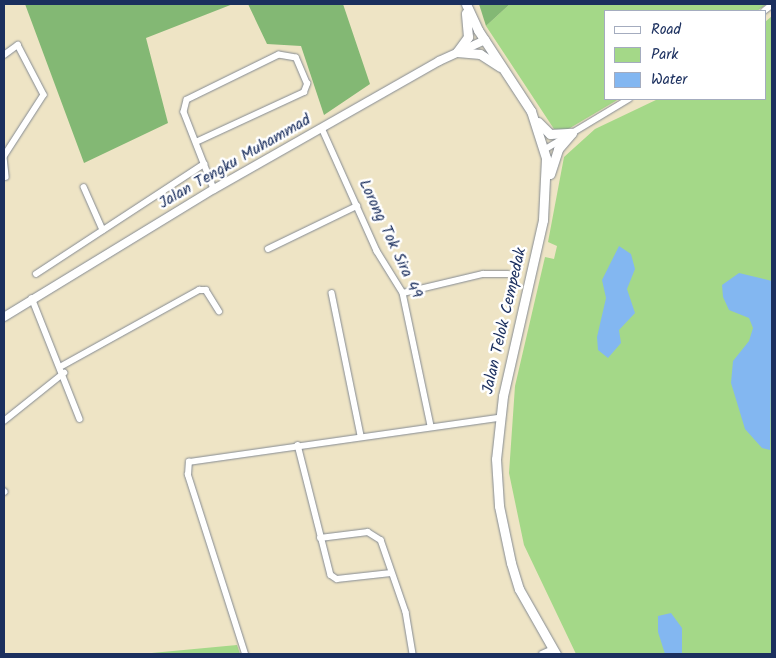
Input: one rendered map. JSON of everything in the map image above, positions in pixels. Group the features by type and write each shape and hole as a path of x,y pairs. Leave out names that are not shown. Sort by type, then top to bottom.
{"main road":[{"name":"Jalan Telok Cempedak","path":"466,4 485,40 514,81 531,111 544,150 546,189 500,418 499,506 505,543 528,605 555,652"},
{"path":"466,4 468,37 457,52 488,57 514,81"},
{"name":"Jalan Tengku Muhammad","path":"4,316 214,189 457,52 485,40"},
{"path":"531,111 550,134 572,134"},
{"path":"546,189 558,149 572,134"}],"street":[{"path":"4,55 18,45 44,95 4,157 6,177"},
{"path":"196,142 304,92 307,84 296,58 278,55 187,100 184,112 214,189"},
{"path":"544,150 627,100"},
{"name":"Lorong Tok Sira 49","path":"322,128 376,251 403,293 431,426"},
{"path":"36,274 204,164"},
{"path":"84,187 103,230"},
{"path":"268,248 357,206"},
{"path":"403,293 483,274 508,274"},
{"path":"62,366 200,290 206,290 219,311"},
{"path":"332,293 361,436"},
{"path":"32,298 62,366 80,419"},
{"path":"4,421 64,373"},
{"path":"245,654 187,465 196,459 500,418"},
{"path":"298,446 320,538 334,577 391,573"},
{"path":"320,538 371,532 383,545 408,620 413,654"},
{"path":"542,654 555,652"}],"green space":[{"path":"25,4 233,4 146,38 168,123 84,163"},
{"path":"248,4 343,4 370,84 324,115 301,46 267,44"},
{"path":"479,4 510,4 486,26"},
{"path":"510,4 767,4 758,10 604,10 604,100 617,100 565,131 554,129 486,26"},
{"path":"772,16 772,654 576,654 524,545 509,473 515,386 545,257 554,259 557,246 548,242 564,157 595,129 656,100 766,100 766,21"},
{"path":"237,645 240,654 141,654"}],"water":[{"path":"619,246 631,254 635,269 627,289 635,313 619,330 621,343 608,358 598,350 597,337 606,298 602,280"},
{"path":"739,273 772,281 770,450 762,448 745,429 731,383 733,361 749,341 753,328 749,318 729,310 723,297 722,285"},
{"path":"671,613 682,628 682,654 665,654 658,632 658,616"}]}
